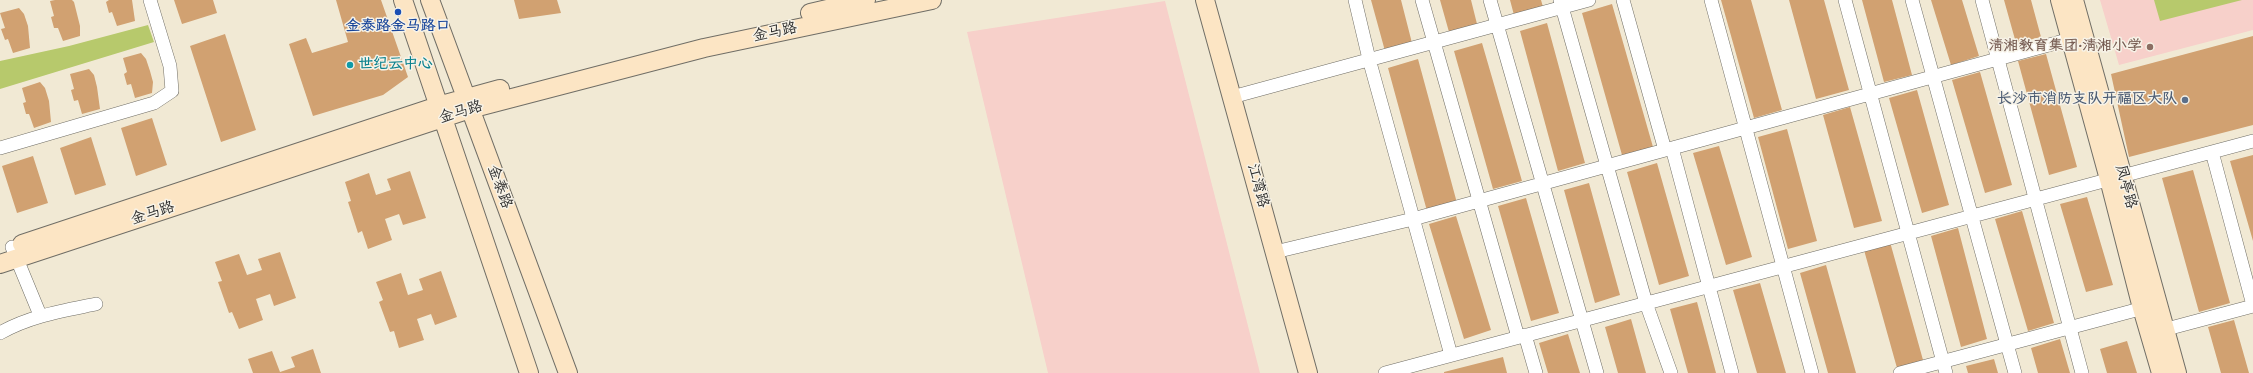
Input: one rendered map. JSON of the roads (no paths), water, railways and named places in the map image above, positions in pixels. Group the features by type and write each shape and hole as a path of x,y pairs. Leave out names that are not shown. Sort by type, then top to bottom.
{"street":[{"path":"0,148 154,102 172,91 170,66 150,0"},
{"path":"404,0 440,112 529,373"},
{"name":"金泰路","path":"430,0 568,373"},
{"name":"金马路","path":"0,264 10,252 467,103 866,0"},
{"name":"金马路","path":"467,103 704,48 932,0"},
{"name":"江湾路","path":"1205,0 1308,373"},
{"path":"1355,0 1369,60 1451,355"},
{"path":"1422,0 1479,200 1522,336 1536,373"},
{"path":"1490,0 1597,373"},
{"path":"1232,97 1498,25 1561,4 1589,0"},
{"path":"1623,0 1709,286 1732,373"},
{"path":"1711,0 1812,373"},
{"path":"1845,0 1944,367"},
{"path":"1912,0 2015,373"},
{"path":"1982,0 2082,373"},
{"path":"1275,252 1413,218 2077,38 2060,0"},
{"name":"凤亭路","path":"2074,0 2077,38 2116,177 2149,307 2163,330 2177,373"},
{"path":"1561,4 1646,303 1671,373"},
{"path":"1385,373 2253,141"},
{"path":"2163,330 2253,305 2212,152"},
{"path":"10,252 40,315"},
{"path":"0,333 15,324 40,315 96,304"},
{"path":"1900,373 1944,367 2007,344 2149,307 2161,373"}],"place":[{"name":"金泰路金马路口","path":"398,12"},
{"name":"清湘教育集团·清湘小学","path":"2150,47"},
{"name":"世纪云中心","path":"350,65"},
{"name":"长沙市消防支队开福区大队","path":"2185,100"}]}
